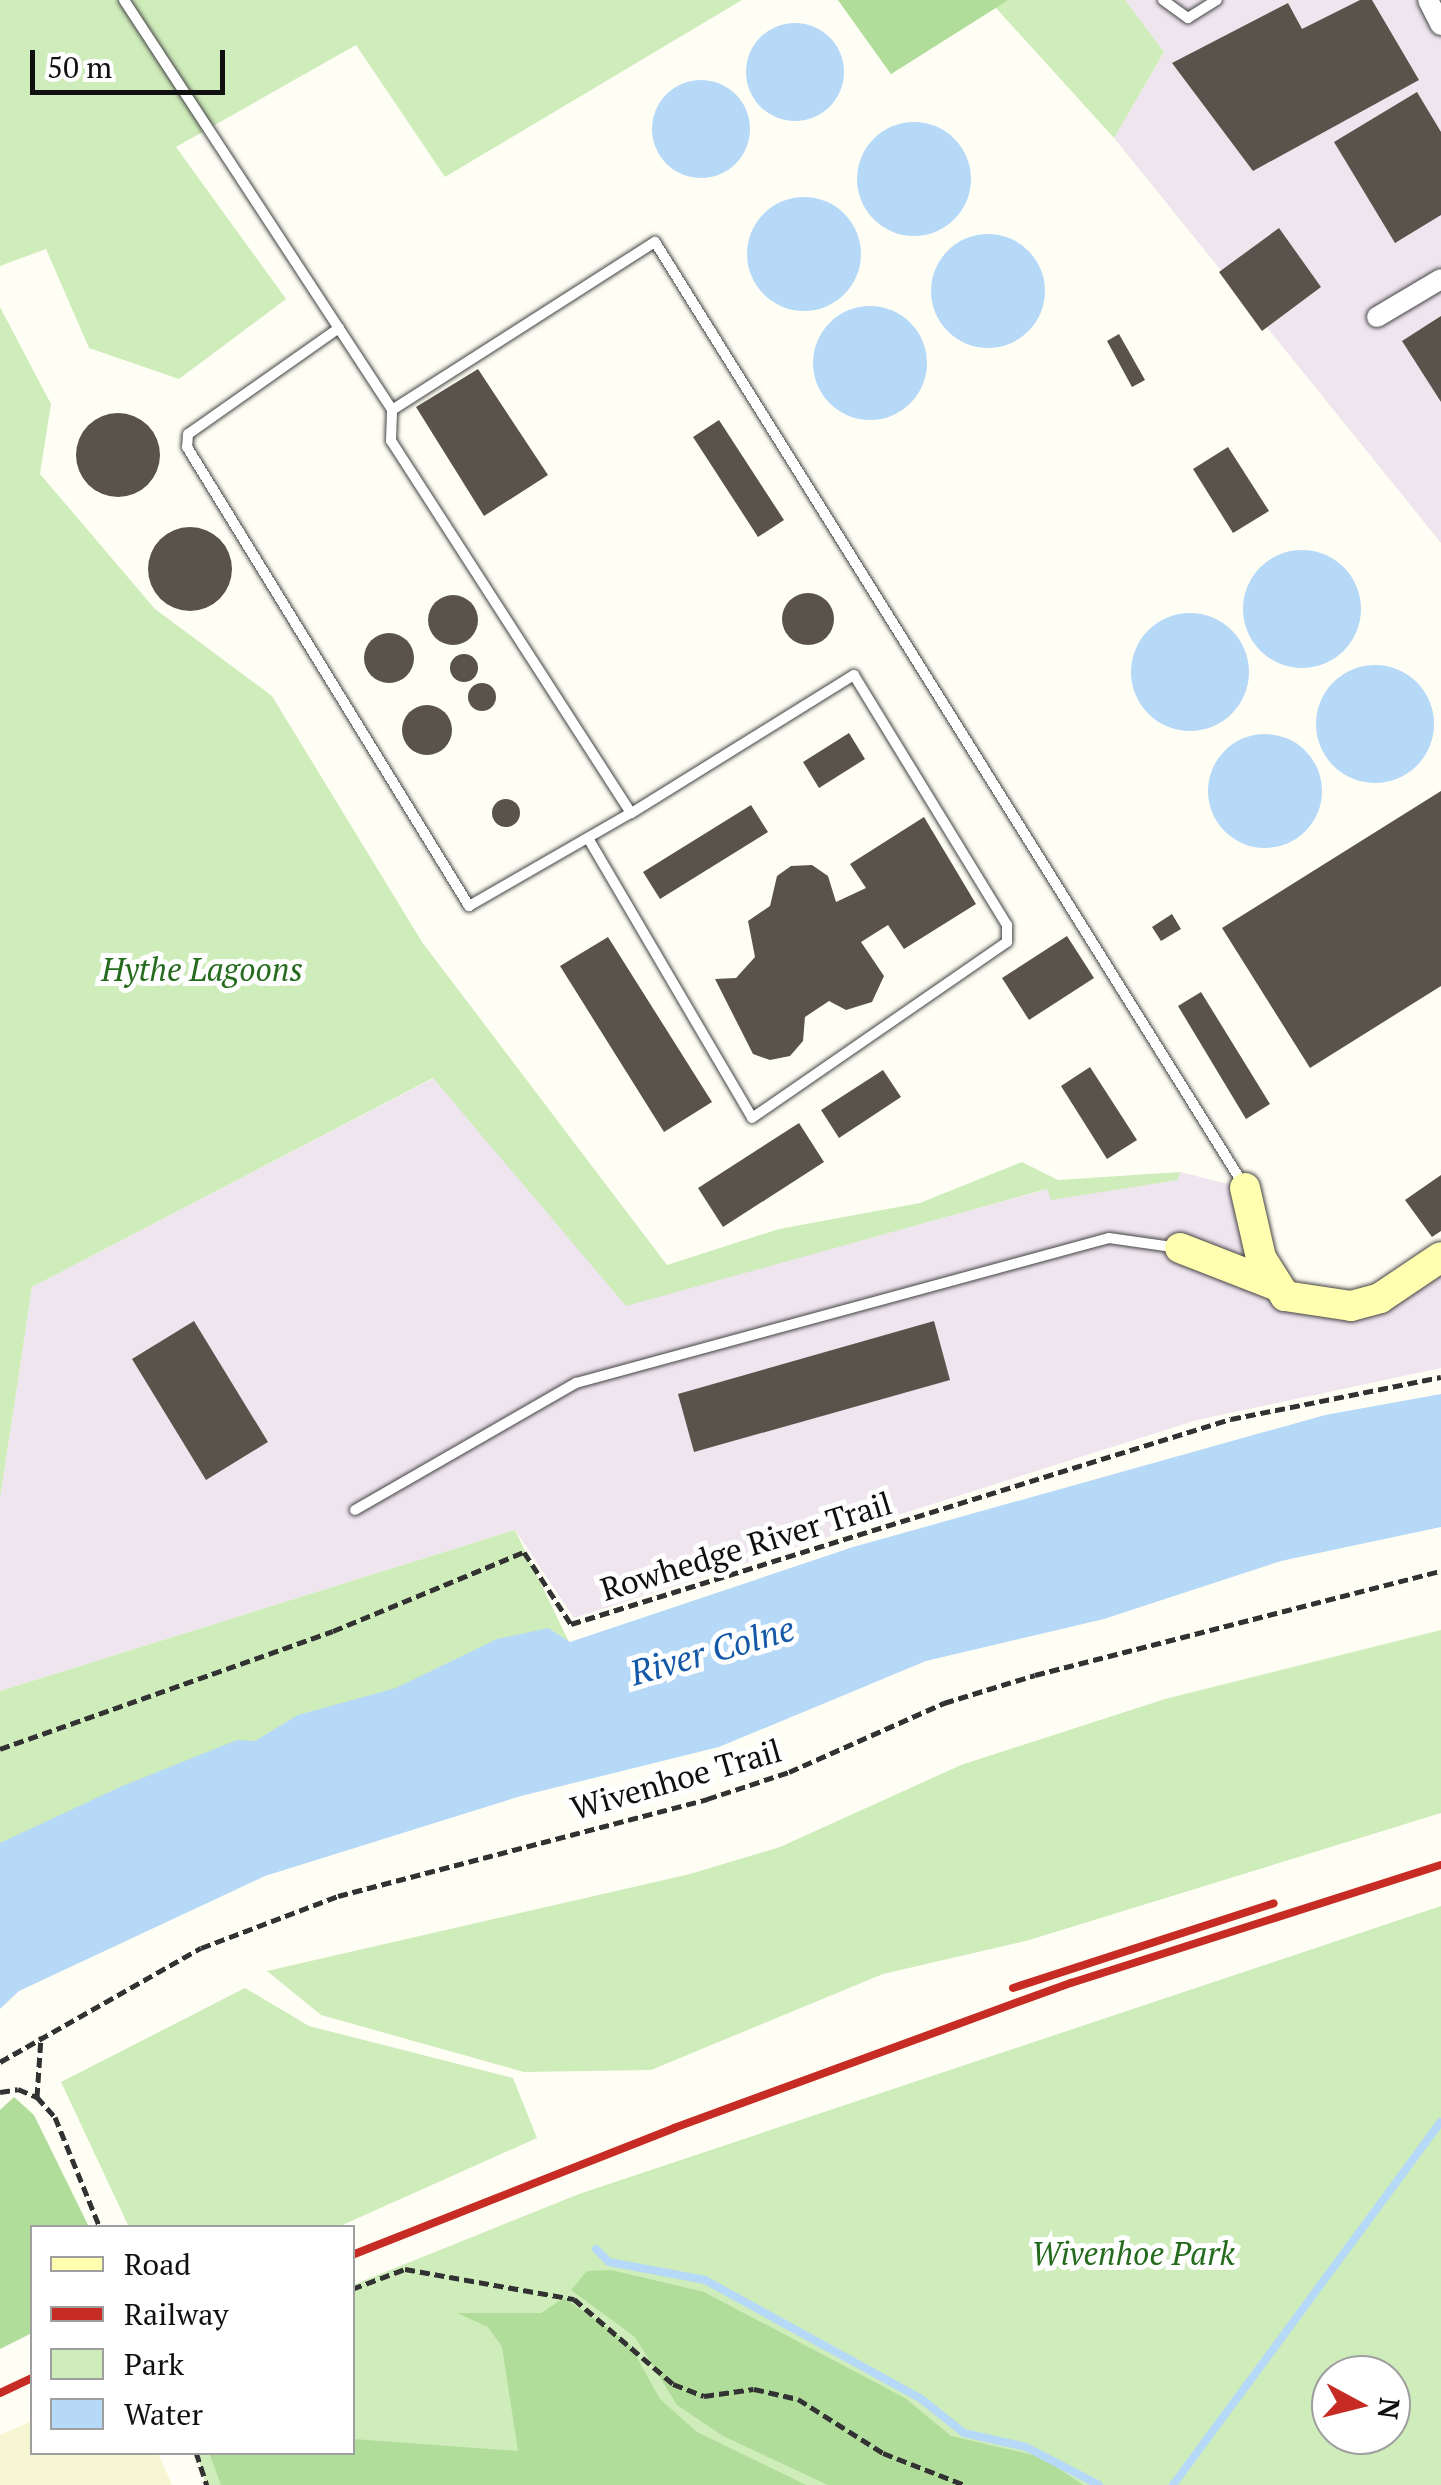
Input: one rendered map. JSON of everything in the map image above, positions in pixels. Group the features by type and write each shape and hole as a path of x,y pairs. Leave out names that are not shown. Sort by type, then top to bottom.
{"street":[{"path":"1428,0 1441,25"},
{"path":"1377,317 1441,279"},
{"path":"1245,1188 1261,1258 1275,1285"},
{"path":"1180,1248 1310,1303 1351,1306 1380,1298 1441,1257"}],"lane":[{"path":"124,0 392,410 390,441 632,813"},
{"path":"1163,0 1188,18 1217,0"},
{"path":"392,410 655,242 1245,1188"},
{"path":"338,328 188,434 187,447 470,906 588,838 632,813 854,675 1007,925 1008,942 752,1118 588,838"},
{"path":"355,1510 576,1383 1110,1238 1180,1248"}],"path":[{"name":"Rowhedge River Trail","path":"0,1749 333,1631 524,1552 571,1624 1231,1419 1441,1377"},
{"name":"Wivenhoe Trail","path":"0,2062 201,1948 338,1896 707,1799 789,1772 944,1703 1035,1675 1441,1571"},
{"path":"38,2097 38,2038 47,2032"},
{"path":"0,2092 18,2089 38,2097 55,2117 99,2225"},
{"path":"355,2289 405,2269 574,2299 673,2384 704,2396 754,2389 798,2398 882,2453 965,2485"},
{"path":"197,2455 207,2485"}],"shaded area":[{"path":"1125,0 1441,0 1441,543 1114,138 1164,52"},
{"path":"434,1078 626,1305 1048,1189 1051,1199 1178,1180 1180,1172 1245,1188 1275,1285 1351,1306 1441,1254 1441,1368 1197,1420 574,1618 515,1530 0,1691 0,1499 32,1287"}],"green space":[{"path":"0,0 742,0 445,177 356,45 176,147 286,299 179,379 89,348 46,249 0,266"},
{"path":"838,0 1125,0 1164,52 1114,138 996,8 891,74"},
{"path":"838,0 1008,0 891,74"},
{"name":"Hythe Lagoons","path":"0,307 51,404 40,474 155,609 272,696 422,942 667,1265 779,1229 920,1203 1022,1162 1058,1180 1180,1172 1178,1180 1051,1200 1047,1189 626,1306 433,1078 32,1287 0,1499"},
{"path":"515,1530 569,1642 0,1905 0,1691"},
{"path":"1441,1630 1441,1813 1026,1941 883,1974 651,2070 524,2072 321,2015 267,1971 690,1874 780,1847 961,1765 1165,1699"},
{"name":"Wivenhoe Park","path":"1441,1906 1441,2485 206,2485 197,2455 355,2455 355,2284 579,2194"},
{"path":"245,1988 309,2026 513,2078 537,2138 342,2225 128,2225 61,2082"},
{"path":"14,2097 34,2115 88,2225 30,2225 30,2334 0,2349 0,2110"},
{"path":"611,2270 704,2292 905,2398 951,2436 1042,2457 1083,2485 828,2485 723,2436 677,2405 635,2337 571,2290 587,2271"},
{"path":"564,2298 629,2343 660,2399 697,2432 806,2485 221,2485 210,2455 355,2455 355,2439 518,2451 502,2347 488,2327 457,2313 541,2313"},
{"path":"30,2422 30,2455 159,2455 172,2485 0,2485 0,2435"}],"water":[{"path":"795,23 814,27 830,37 840,53 844,72 840,91 830,107 814,117 795,121 776,117 760,107 750,91 746,72 750,53 760,37 776,27"},
{"path":"701,80 720,84 736,94 746,110 750,129 746,148 736,164 720,174 701,178 682,174 666,164 656,148 652,129 656,110 666,94 682,84"},
{"path":"914,122 936,126 955,138 967,157 971,179 967,201 955,220 936,232 914,236 892,232 873,220 861,201 857,179 861,157 873,138 892,126"},
{"path":"804,197 826,201 845,213 857,232 861,254 857,276 845,295 826,307 804,311 782,307 763,295 751,276 747,254 751,232 763,213 782,201"},
{"path":"988,234 1010,238 1029,250 1041,269 1045,291 1041,313 1029,332 1010,344 988,348 966,344 947,332 935,313 931,291 935,269 947,250 966,238"},
{"path":"870,306 892,310 911,322 923,341 927,363 923,385 911,404 892,416 870,420 848,416 829,404 817,385 813,363 817,341 829,322 848,310"},
{"path":"1302,550 1335,560 1351,576 1361,609 1351,642 1335,658 1302,668 1269,658 1253,642 1243,609 1253,576 1269,560"},
{"path":"1190,613 1213,617 1232,630 1245,649 1249,672 1245,695 1232,714 1213,727 1190,731 1167,727 1148,714 1135,695 1131,672 1135,649 1148,630 1167,617"},
{"path":"1375,665 1398,669 1417,682 1430,701 1434,724 1430,747 1417,766 1398,779 1375,783 1352,779 1333,766 1320,747 1316,724 1320,701 1333,682 1352,669"},
{"path":"1265,734 1297,743 1313,759 1322,791 1313,823 1297,839 1265,848 1233,839 1217,823 1208,791 1217,759 1233,743"},
{"name":"River Colne","path":"1441,1394 1441,1527 1281,1561 1104,1619 926,1661 719,1747 521,1796 265,1876 19,1991 0,2009 0,1843 120,1787 237,1740 255,1741 298,1715 396,1688 497,1639 548,1628 570,1642 853,1547 1325,1415"}],"building":[{"path":"1360,0 1372,0 1419,80 1253,171 1172,63 1288,3 1302,29"},
{"path":"1417,92 1441,132 1441,215 1395,243 1334,142"},
{"path":"1279,228 1321,287 1262,331 1219,272"},
{"path":"1441,316 1441,402 1402,341"},
{"path":"1119,334 1145,380 1132,387 1107,341"},
{"path":"478,369 548,475 484,516 416,407"},
{"path":"118,413 134,416 148,425 157,439 157,471 148,485 134,494 118,497 102,494 88,485 79,471 76,455 79,439 88,425 102,416"},
{"path":"719,420 784,520 758,537 693,437"},
{"path":"1228,447 1269,511 1233,533 1193,469"},
{"path":"190,527 206,530 220,539 229,553 229,585 220,599 206,608 190,611 174,608 160,599 151,585 148,569 151,553 160,539 174,530"},
{"path":"808,593 826,601 834,619 826,637 808,645 790,637 782,619 790,601"},
{"path":"453,595 471,602 478,620 471,638 453,645 435,638 428,620 435,602"},
{"path":"389,633 407,640 414,658 407,676 389,683 371,676 364,658 371,640"},
{"path":"464,654 474,658 478,668 474,678 464,682 454,678 450,668 454,658"},
{"path":"482,683 492,687 496,697 492,707 482,711 472,707 468,697 472,687"},
{"path":"427,705 445,712 452,730 445,748 427,755 409,748 402,730 409,712"},
{"path":"849,733 865,759 819,788 803,762"},
{"path":"1441,791 1441,986 1310,1068 1222,928"},
{"path":"506,799 516,803 520,813 516,823 506,827 496,823 492,813 496,803"},
{"path":"751,805 768,832 660,899 643,872"},
{"path":"924,817 976,904 904,949 888,925 861,942 884,976 872,1002 846,1010 829,1001 805,1017 803,1041 790,1056 770,1060 753,1054 715,979 736,978 755,957 748,921 770,906 777,876 791,866 812,865 828,876 836,902 866,888 850,864"},
{"path":"1172,914 1181,929 1161,941 1152,927"},
{"path":"1067,936 1094,978 1029,1020 1002,978"},
{"path":"608,937 712,1102 664,1132 560,966"},
{"path":"1201,992 1270,1104 1246,1119 1178,1006"},
{"path":"1090,1067 1137,1140 1107,1159 1061,1086"},
{"path":"883,1070 901,1097 839,1138 821,1110"},
{"path":"799,1123 824,1162 723,1227 698,1188"},
{"path":"1441,1175 1441,1231 1432,1237 1405,1200"},
{"path":"194,1321 268,1442 206,1480 132,1359"},
{"path":"934,1321 950,1380 694,1452 678,1394"}],"waterway":[{"path":"1173,2485 1441,2122"},
{"path":"596,2249 609,2262 705,2280 920,2398 964,2433 1026,2447 1099,2485"}],"railway":[{"path":"355,2254 674,2128 1071,1983 1441,1865"},
{"path":"1013,1988 1274,1903"},
{"path":"0,2393 30,2379"}]}
